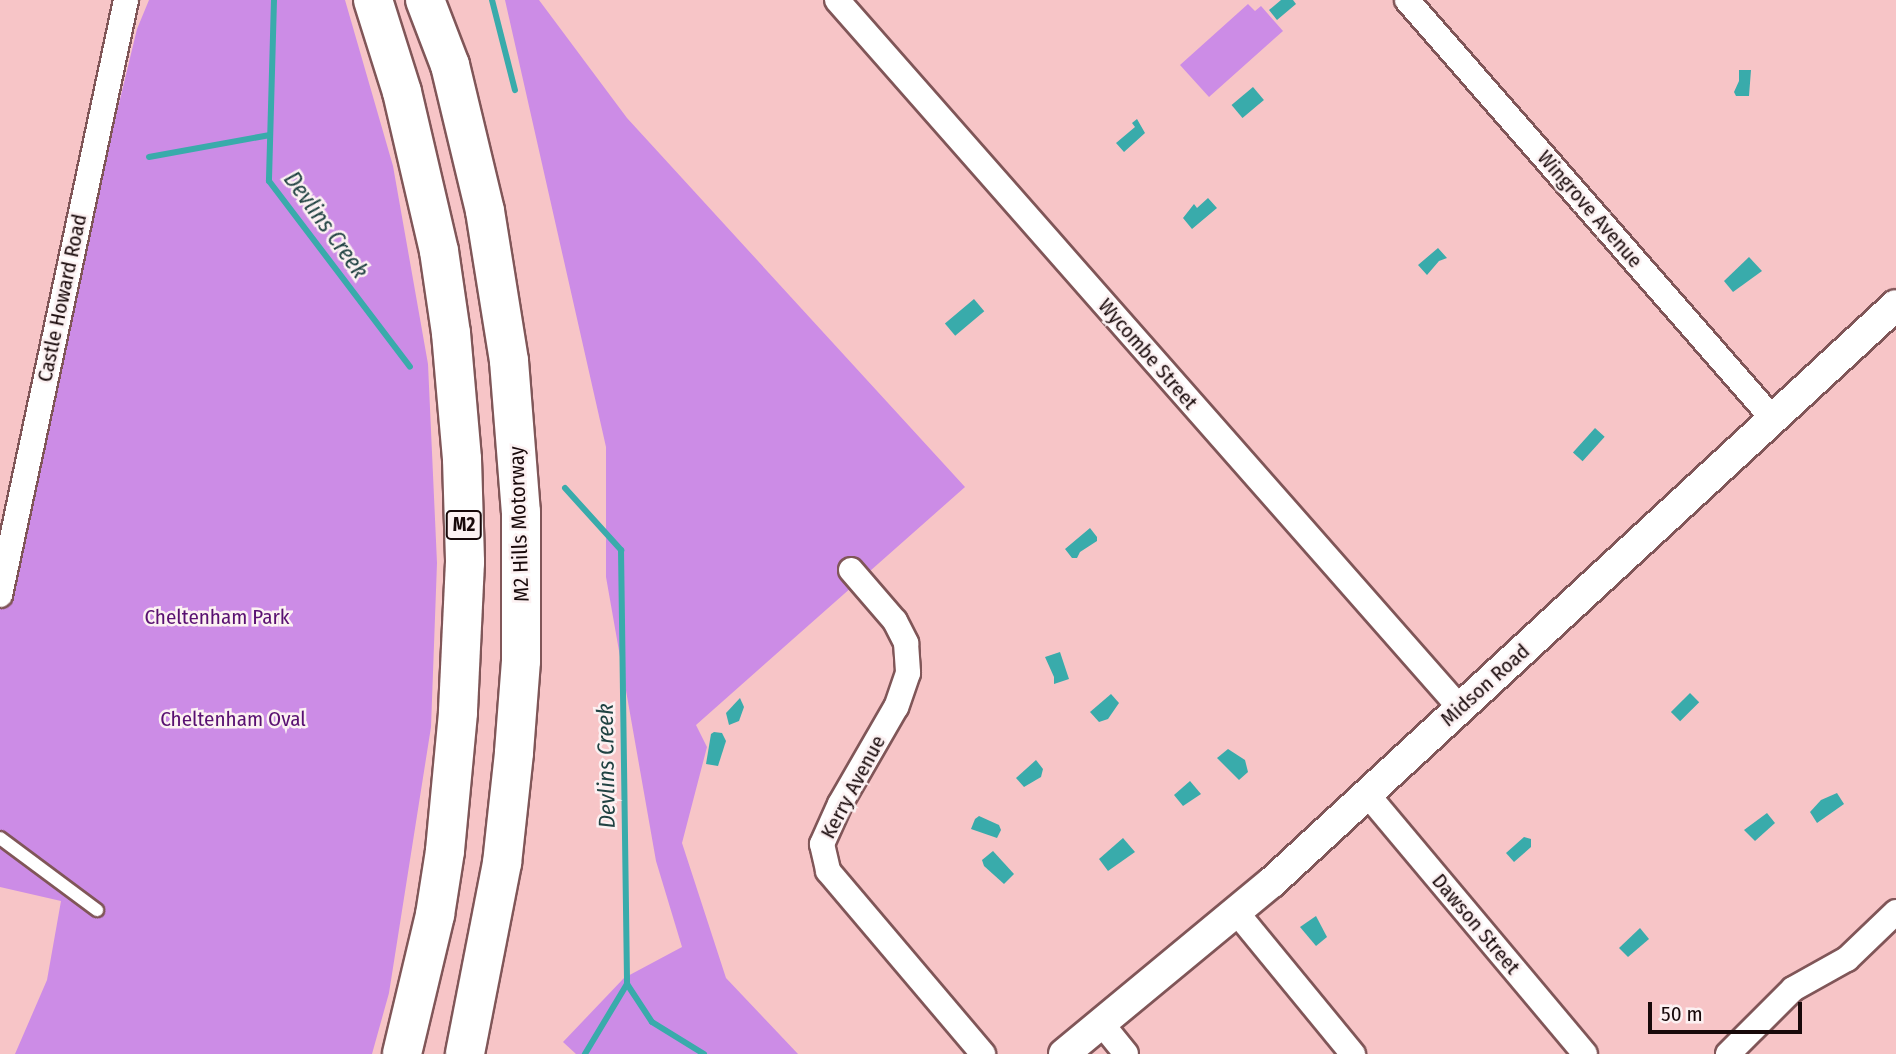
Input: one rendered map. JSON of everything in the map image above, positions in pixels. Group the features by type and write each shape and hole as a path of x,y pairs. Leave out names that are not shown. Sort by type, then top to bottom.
{"highway":[{"name":"M2","path":"373,0 402,92 439,251 451,333 462,459 465,536 458,713 445,851 435,915 402,1054"},
{"name":"M2 Hills Motorway","path":"425,0 450,65 485,211 509,361 521,512 521,661 514,753 502,863 465,1054"}],"street":[{"name":"Castle Howard Road","path":"0,596 125,0"},
{"name":"Wycombe Street","path":"837,0 1460,708"},
{"name":"Wingrove Avenue","path":"1407,0 1773,418"},
{"name":"Midson Road","path":"1064,1054 1237,913 1896,305"},
{"name":"Kerry Avenue","path":"851,570 895,621 906,643 908,673 897,707 840,804 822,844 828,871 983,1054"},
{"name":"Dawson Street","path":"1367,794 1585,1054"},
{"path":"1728,1054 1793,989 1847,959 1896,912"},
{"path":"1237,913 1353,1054"},
{"path":"1102,1024 1126,1054"}],"lane":[{"path":"0,838 97,910"}],"green space":[{"name":"Cheltenham Park","path":"149,0 345,0 393,166 428,364 437,563 431,727 389,993 372,1054 15,1054 47,980 61,901 0,887 0,595 137,29"},
{"path":"505,0 539,0 627,118 965,487 696,725 707,747 682,843 726,978 798,1054 576,1054 563,1042 624,978 682,947 656,861 606,577 606,447"},
{"path":"1248,4 1255,11 1261,6 1283,31 1209,97 1180,65"}],"water":[{"path":"1281,0 1293,0 1296,4 1277,20 1269,10"},
{"path":"1739,70 1751,70 1749,96 1736,96 1734,92 1739,81"},
{"path":"1253,87 1264,100 1242,118 1232,105"},
{"path":"1137,119 1145,133 1124,152 1116,143 1135,127 1132,123"},
{"path":"1208,198 1217,208 1192,229 1183,218 1194,204 1197,208"},
{"path":"1438,248 1447,258 1439,261 1427,275 1418,265"},
{"path":"1749,257 1762,271 1733,292 1724,281"},
{"path":"974,299 984,311 955,336 945,323"},
{"path":"1595,428 1605,437 1583,461 1573,453"},
{"path":"1090,528 1097,541 1080,552 1077,558 1072,558 1065,549"},
{"path":"1060,652 1069,679 1054,684 1054,677 1045,657"},
{"path":"1690,693 1699,702 1680,721 1671,712"},
{"path":"1111,694 1119,703 1108,719 1099,722 1090,712"},
{"path":"740,698 744,707 739,721 729,725 726,713"},
{"path":"722,733 726,741 718,766 706,764 711,734"},
{"path":"1228,749 1245,760 1248,772 1239,780 1217,758"},
{"path":"1036,760 1043,769 1041,777 1024,787 1016,778"},
{"path":"1190,781 1201,794 1183,806 1174,795"},
{"path":"1837,793 1844,804 1817,823 1810,812 1821,800"},
{"path":"1767,813 1775,823 1755,841 1744,830"},
{"path":"979,816 999,825 1001,830 997,838 971,829"},
{"path":"1524,837 1531,839 1531,847 1514,862 1506,853"},
{"path":"1123,838 1135,852 1108,871 1099,859"},
{"path":"993,851 1014,874 1004,884 984,866 982,860"},
{"path":"1316,916 1327,937 1316,946 1300,927"},
{"path":"1640,928 1649,939 1628,957 1619,948"}],"waterway":[{"name":"Devlins Creek","path":"274,0 269,181 410,367"},
{"path":"492,0 515,90"},
{"path":"149,157 270,135"},
{"name":"Devlins Creek","path":"565,488 621,550 627,984 585,1054"},
{"path":"627,984 652,1022 704,1054"}],"park label":[{"name":"Cheltenham Oval","path":"233,719"}]}
